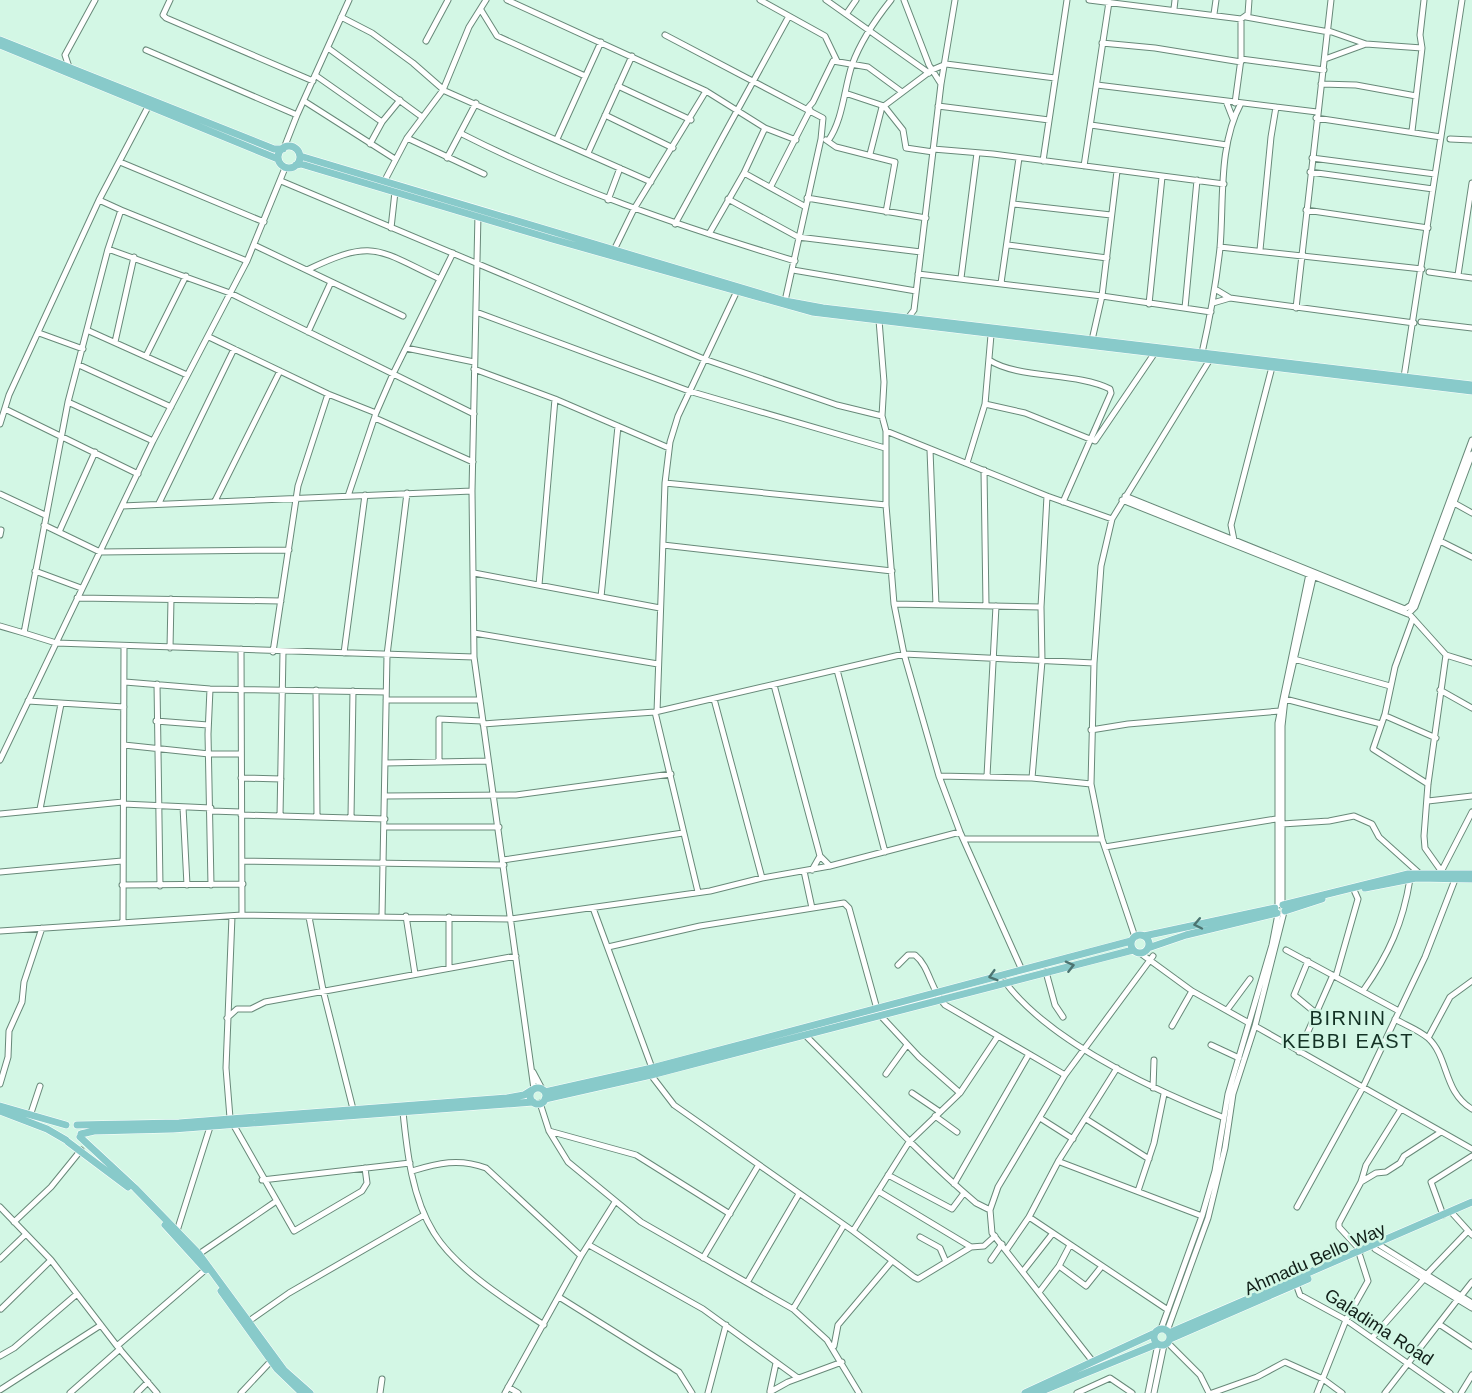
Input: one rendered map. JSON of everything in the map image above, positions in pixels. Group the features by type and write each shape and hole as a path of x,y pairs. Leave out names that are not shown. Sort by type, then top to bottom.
{"main road":[{"path":"0,39 274,149 293,147 300,156 383,185 395,192 614,250 742,292 785,301 920,320 991,335 1472,391"},
{"path":"0,45 278,159 285,168 301,164 383,185 812,312 1092,340 1472,385"},
{"path":"278,159 283,149"},
{"path":"296,165 300,156"},
{"path":"937,996 1137,952 1186,935 1418,872 1442,871 1472,874"},
{"path":"651,1072 937,996 1022,968 1137,937 1280,909 1354,890 1410,879 1456,877 1472,879"},
{"path":"1137,937 1148,941 1148,948"},
{"path":"1137,937 1137,952"},
{"path":"0,1106 66,1125 131,1125 399,1110 541,1097 805,1035 878,1012"},
{"path":"533,1090 541,1097"},
{"path":"533,1090 530,1096 541,1097"},
{"path":"67,1141 75,1142 81,1136 94,1131 210,1126 231,1121 353,1109 399,1110 507,1098 524,1095 533,1090"},
{"path":"0,1111 46,1129 67,1141 133,1192 206,1270 271,1361 302,1393"},
{"path":"66,1125 62,1132 67,1141"},
{"path":"77,1125 81,1136 199,1254 284,1370 310,1393"},
{"path":"1038,1393 1360,1254 1472,1202"},
{"name":"Ahmadu Bello Way","path":"1163,1338 1296,1284 1472,1206"},
{"path":"1025,1393 1094,1363 1163,1338"}],"street":[{"path":"69,67 65,55 95,0"},
{"path":"170,0 163,15 166,18 314,78 381,122"},
{"path":"283,149 349,0"},
{"path":"426,41 448,0"},
{"path":"383,185 407,138 443,90 469,27 486,0"},
{"path":"507,0 706,91 765,128 796,140"},
{"path":"522,8 525,0"},
{"path":"759,0 825,36 837,61"},
{"path":"826,0 931,72 941,84"},
{"path":"847,13 856,0"},
{"path":"824,140 835,129 852,64 869,28 891,0"},
{"path":"904,0 931,72"},
{"path":"908,318 914,310 938,106 955,0"},
{"path":"1043,161 1067,0"},
{"path":"1089,0 1134,2 1329,32 1366,44 1422,48"},
{"path":"1174,9 1175,0"},
{"path":"1214,14 1215,0"},
{"path":"1202,353 1215,289 1227,145 1238,103 1243,18 1249,0"},
{"path":"1296,308 1316,115 1329,32 1331,0"},
{"path":"1412,131 1422,48 1420,35 1424,0"},
{"path":"1404,377 1417,322 1432,189 1462,0"},
{"path":"1084,166 1109,2"},
{"path":"481,10 497,36 585,76"},
{"path":"675,224 789,16"},
{"path":"341,17 372,33 443,90 651,182"},
{"path":"665,35 823,117 824,140 804,206 795,261 785,301"},
{"path":"557,139 601,42"},
{"path":"1102,43 1324,70"},
{"path":"1325,59 1366,44"},
{"path":"328,48 422,117"},
{"path":"147,50 297,115"},
{"path":"588,153 632,56"},
{"path":"771,186 811,110 831,63 837,61 876,71 902,92"},
{"path":"870,154 883,106 946,64 1055,78"},
{"path":"1321,84 1356,86 1416,96"},
{"path":"1097,85 1276,107 1442,137"},
{"path":"618,86 691,120"},
{"path":"614,250 634,209 691,120 706,91"},
{"path":"845,93 863,97 883,106 903,130 906,148 977,153 1224,184"},
{"path":"370,144 381,122 400,99"},
{"path":"304,101 395,159"},
{"path":"1226,101 1233,118"},
{"path":"447,158 476,103"},
{"path":"0,424 5,408 99,200 149,105"},
{"path":"938,106 1049,120"},
{"path":"1260,250 1276,107"},
{"path":"605,116 673,148"},
{"path":"1091,125 1227,145"},
{"path":"709,234 744,173 765,128"},
{"path":"460,133 526,166 608,200 675,224 795,261"},
{"path":"407,138 484,174"},
{"path":"1450,139 1472,140"},
{"path":"824,140 836,147 893,160 896,165 886,212"},
{"path":"961,278 977,153"},
{"path":"1001,284 1019,158"},
{"path":"1312,158 1436,174"},
{"path":"120,162 264,222"},
{"path":"0,760 153,441 247,261 285,168"},
{"path":"608,200 620,168"},
{"path":"1092,340 1102,296 1117,171"},
{"path":"1310,172 1432,189"},
{"path":"744,173 804,206"},
{"path":"1149,304 1161,177"},
{"path":"1185,308 1197,180"},
{"path":"281,181 704,359 837,405 882,416"},
{"path":"1458,275 1472,183"},
{"path":"391,228 395,192"},
{"path":"807,198 926,218"},
{"path":"728,199 798,237 921,252"},
{"path":"99,200 247,261"},
{"path":"1013,204 1112,215"},
{"path":"24,633 68,402 89,331 108,249 121,210"},
{"path":"1306,210 1428,228"},
{"path":"479,213 472,491 474,657 499,827 533,1090"},
{"path":"254,245 403,316"},
{"path":"1008,245 1107,258"},
{"path":"1220,247 1422,269"},
{"path":"108,249 230,293 474,414"},
{"path":"307,270 341,254 372,249 440,279"},
{"path":"348,496 375,416 393,374 453,253"},
{"path":"114,342 134,257"},
{"path":"793,270 916,291"},
{"path":"1430,272 1472,278"},
{"path":"918,274 1102,296 1211,312"},
{"path":"146,356 186,276"},
{"path":"308,332 332,282"},
{"path":"1215,289 1230,298 1296,308 1472,328"},
{"path":"698,892 656,712 665,483 669,448 678,416 704,359 742,292"},
{"path":"1213,303 1230,298"},
{"path":"914,310 920,320"},
{"path":"476,312 689,391 885,448"},
{"path":"879,320 884,382 882,416 886,431 885,505 894,604 904,654 939,776 960,832 1022,968"},
{"path":"89,331 187,375"},
{"path":"39,333 83,349"},
{"path":"968,463 985,404 991,335"},
{"path":"209,337 473,462"},
{"path":"406,348 474,362"},
{"path":"159,503 234,349"},
{"path":"985,404 1024,413 1091,441 1097,440 1154,354"},
{"path":"989,360 999,366 1055,375 1110,389 1111,393 1063,502"},
{"path":"1137,937 1102,839 1091,784 1094,663 1101,566 1112,519 1209,361"},
{"path":"79,365 171,407"},
{"path":"988,378 999,366"},
{"path":"1234,540 1231,525 1272,368"},
{"path":"474,369 555,399 669,448"},
{"path":"215,501 280,371"},
{"path":"273,652 304,465 328,394"},
{"path":"539,585 555,399"},
{"path":"68,402 153,441"},
{"path":"5,408 138,474"},
{"path":"601,597 618,426"},
{"path":"886,431 1047,496 1112,519"},
{"path":"1428,784 1373,751 1382,724 1411,605 1447,514 1472,440"},
{"path":"930,450 936,605"},
{"path":"59,532 94,452"},
{"path":"1410,613 1415,607 1440,541 1447,514 1454,503 1472,454"},
{"path":"984,470 986,606"},
{"path":"665,483 885,505"},
{"path":"122,506 472,491"},
{"path":"382,916 387,655 406,493"},
{"path":"0,494 45,515"},
{"path":"344,653 365,495"},
{"path":"1032,778 1042,661 1041,607 1047,496"},
{"path":"1124,498 1234,540 1400,612 1410,613 1446,655 1472,663"},
{"path":"1124,498 1312,574"},
{"path":"1454,503 1472,513"},
{"path":"44,525 100,552 290,550"},
{"path":"1218,534 1231,525"},
{"path":"1440,541 1472,557"},
{"path":"663,545 892,571"},
{"path":"35,571 81,588"},
{"path":"474,573 660,608"},
{"path":"1148,1393 1163,1338 1217,1182 1233,1094 1280,909 1285,699 1312,574"},
{"path":"1280,909 1276,819 1280,711 1312,574"},
{"path":"76,598 281,601"},
{"path":"170,648 171,599"},
{"path":"894,604 1041,607"},
{"path":"987,776 996,606"},
{"path":"0,626 56,643 474,657"},
{"path":"474,633 658,664"},
{"path":"123,923 124,646"},
{"path":"241,649 242,915"},
{"path":"280,816 284,652"},
{"path":"440,762 439,719 483,722 656,712 904,654 1094,663"},
{"path":"1446,655 1428,784 1425,848 1442,871 1472,812"},
{"path":"1294,659 1390,686"},
{"path":"837,670 885,852"},
{"path":"125,681 210,689 386,692"},
{"path":"157,684 160,886"},
{"path":"774,685 819,856 830,866"},
{"path":"210,689 208,725 211,885"},
{"path":"316,690 317,817"},
{"path":"1440,690 1472,708"},
{"path":"351,817 353,691"},
{"path":"714,699 762,878"},
{"path":"1285,699 1382,724"},
{"path":"386,700 479,700"},
{"path":"28,701 124,707"},
{"path":"40,809 61,704"},
{"path":"1091,730 1128,724 1280,711"},
{"path":"1388,717 1436,738"},
{"path":"156,721 208,725"},
{"path":"124,745 209,754 241,754"},
{"path":"385,763 488,761"},
{"path":"385,796 494,796 671,774"},
{"path":"939,776 1032,778 1091,784"},
{"path":"241,778 281,779"},
{"path":"1428,801 1472,796"},
{"path":"0,814 123,803 211,809 241,814 385,819"},
{"path":"183,807 187,885"},
{"path":"1282,824 1329,821 1354,816 1372,824 1380,837 1418,872"},
{"path":"1105,847 1276,819"},
{"path":"385,827 499,827"},
{"path":"0,931 242,915 511,919 698,892 812,870 960,832"},
{"path":"242,861 383,864 503,862 683,833"},
{"path":"964,839 1102,839"},
{"path":"812,870 819,856"},
{"path":"0,872 122,861"},
{"path":"804,871 812,908"},
{"path":"1297,1207 1362,1089 1395,1019 1397,1010 1425,957 1456,877"},
{"path":"1364,991 1386,958 1405,911 1410,879"},
{"path":"122,885 243,884"},
{"path":"1299,1052 1334,975 1358,899 1354,890"},
{"path":"608,947 700,926 844,903 849,908 878,1012 907,1046 960,1093"},
{"path":"593,908 651,1072 674,1105 918,1279 970,1248 984,1246 994,1236"},
{"path":"232,916 226,1068 231,1121 262,1180 290,1229 297,1230 362,1191 367,1183 365,1168"},
{"path":"406,916 415,974"},
{"path":"309,917 323,990 353,1109"},
{"path":"449,917 449,968"},
{"path":"0,1084 9,1057 9,1031 22,1002 24,982 42,928"},
{"path":"1148,948 1157,966 1192,991 1362,1089 1472,1149"},
{"path":"1286,950 1397,1010"},
{"path":"1137,952 1151,958"},
{"path":"898,965 908,955 915,955 926,968 937,996 945,1005 1065,1075"},
{"path":"227,1018 237,1009 251,1009 265,1002 516,956"},
{"path":"1094,1363 1024,1270 994,1236 991,1229 990,1209 998,1186 1065,1075 1151,958"},
{"path":"1308,962 1294,995 1317,1014"},
{"path":"1046,972 1055,1005 1063,1017"},
{"path":"1227,1010 1251,979"},
{"path":"1428,1038 1450,998 1472,981"},
{"path":"1005,982 1015,995 1083,1049 1164,1094 1222,1117"},
{"path":"1172,1026 1192,991"},
{"path":"228,998 237,1009"},
{"path":"1395,1019 1428,1038 1435,1048 1452,1088 1462,1103 1472,1109"},
{"path":"1154,1393 1168,1310 1189,1264 1215,1171 1222,1117 1239,1058 1252,1024"},
{"path":"805,1035 879,1107 909,1142 964,1193 990,1209"},
{"path":"853,1231 909,1142 960,1093 998,1036"},
{"path":"1211,1045 1239,1058"},
{"path":"886,1074 907,1046"},
{"path":"954,1184 1029,1054"},
{"path":"1153,1088 1154,1060"},
{"path":"531,1068 549,1131 568,1162 641,1222 748,1281 793,1309 834,1349 859,1393"},
{"path":"991,1260 1005,1247 1029,1217 1117,1068"},
{"path":"30,1116 40,1086"},
{"path":"912,1093 957,1132"},
{"path":"1138,1191 1149,1159 1164,1094"},
{"path":"1317,1393 1346,1320 1368,1281 1360,1254 1339,1227 1340,1219 1361,1182 1366,1165 1401,1109"},
{"path":"399,1110 424,1215 435,1234 454,1256 506,1300 544,1325"},
{"path":"1040,1118 1073,1139"},
{"path":"1086,1119 1149,1159"},
{"path":"177,1231 210,1126"},
{"path":"549,1131 636,1155 730,1214"},
{"path":"1361,1182 1376,1173 1386,1172 1400,1163 1404,1156 1441,1132"},
{"path":"14,1222 51,1187 81,1150"},
{"path":"1443,1215 1431,1182 1472,1156"},
{"path":"412,1171 447,1161 473,1163 486,1168 581,1256"},
{"path":"1060,1162 1202,1216"},
{"path":"262,1180 410,1163"},
{"path":"703,1258 758,1166"},
{"path":"888,1175 952,1209 964,1193"},
{"path":"878,1191 970,1248"},
{"path":"748,1281 799,1194"},
{"path":"199,1254 275,1202"},
{"path":"518,1393 507,1390 581,1256 615,1202"},
{"path":"1,1209 51,1260 118,1347 157,1393"},
{"path":"1372,1338 1407,1302 1425,1277 1470,1233 1453,1214"},
{"path":"249,1321 289,1293 424,1215"},
{"path":"1029,1217 1168,1310"},
{"path":"793,1309 843,1225"},
{"path":"1024,1270 1053,1233"},
{"path":"0,1259 26,1234"},
{"path":"920,1237 940,1248 946,1262"},
{"path":"588,1245 680,1295 726,1325 798,1378"},
{"path":"1040,1291 1059,1266 1070,1245"},
{"path":"1378,1248 1460,1298 1472,1308"},
{"path":"1,1310 51,1260"},
{"path":"834,1349 833,1338 838,1325 892,1261"},
{"path":"1059,1266 1086,1286 1102,1266"},
{"path":"69,1393 206,1270"},
{"path":"1385,1393 1472,1282"},
{"name":"Galadima Road","path":"1296,1284 1300,1295 1346,1320 1450,1393"},
{"path":"0,1356 14,1348 77,1294"},
{"path":"559,1297 679,1372 692,1393"},
{"path":"1460,1298 1472,1302"},
{"path":"1439,1324 1472,1346"},
{"path":"0,1390 101,1325"},
{"path":"708,1393 726,1325"},
{"path":"1163,1338 1200,1376 1211,1393 1257,1377 1285,1362 1323,1379 1342,1393"},
{"path":"241,1393 271,1361"},
{"path":"770,1392 798,1378 842,1362"},
{"path":"770,1392 776,1374 776,1363"},
{"path":"776,1374 789,1382"},
{"path":"1461,1393 1472,1375"},
{"path":"1077,1393 1110,1378 1132,1393"},
{"path":"380,1393 382,1379"},
{"path":"137,1393 148,1382"}],"district":[{"name":"BIRNIN KEBBI EAST","path":"1348,1030"}]}
